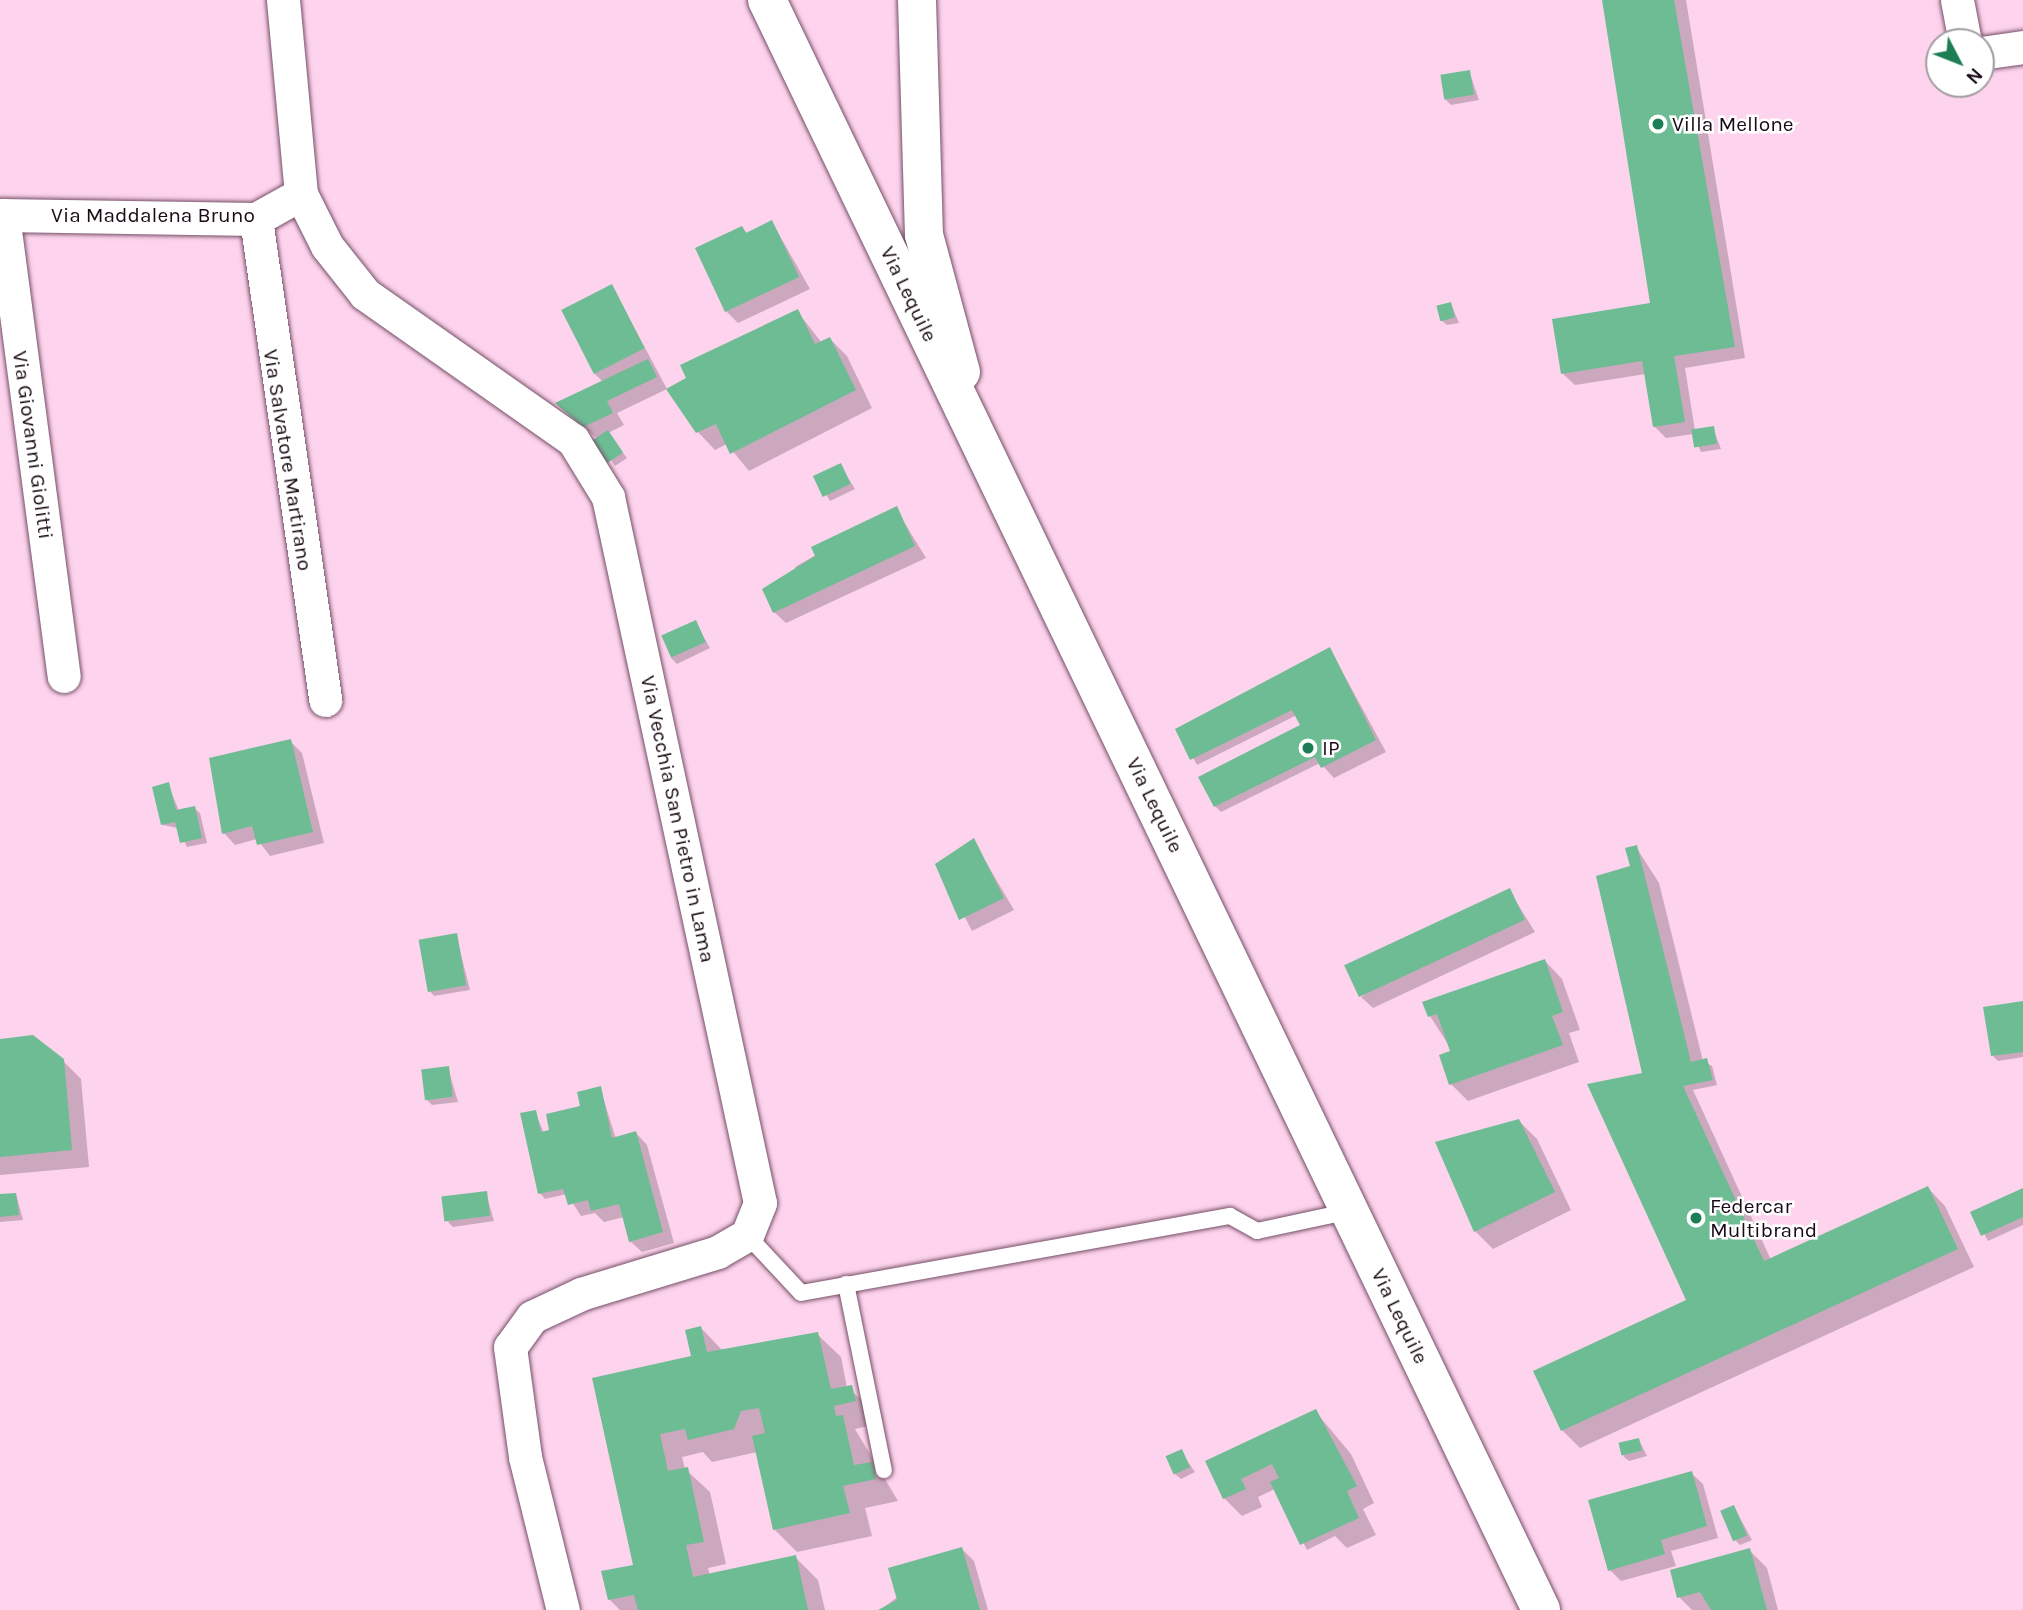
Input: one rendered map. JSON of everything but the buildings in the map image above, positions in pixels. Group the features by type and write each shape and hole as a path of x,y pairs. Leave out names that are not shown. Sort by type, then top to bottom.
{"main road":[{"name":"Via Lequile","path":"767,0 1541,1610"},
{"path":"917,0 930,274 1000,482"}],"street":[{"name":"Via Vecchia San Pietro in Lama","path":"283,0 301,194 327,246 365,293 573,440 608,497 760,1203 747,1235"},
{"path":"1956,0 1962,28"},
{"path":"1995,51 2023,47"},
{"name":"Via Maddalena Bruno","path":"1,215 256,219 301,194"},
{"name":"Via Giovanni Giolitti","path":"1,215 64,676"},
{"name":"Via Salvatore Martirano","path":"256,219 325,700"},
{"path":"563,1610 525,1457 510,1347 545,1311 718,1252 747,1235"}],"lane":[{"path":"747,1235 801,1293 1230,1216 1257,1231 1350,1211"},
{"path":"846,1284 884,1470"}],"place":[{"name":"Villa Mellone","path":"1658,124"},
{"name":"IP","path":"1308,748"},
{"name":"Federcar Multibrand","path":"1696,1218"}]}
